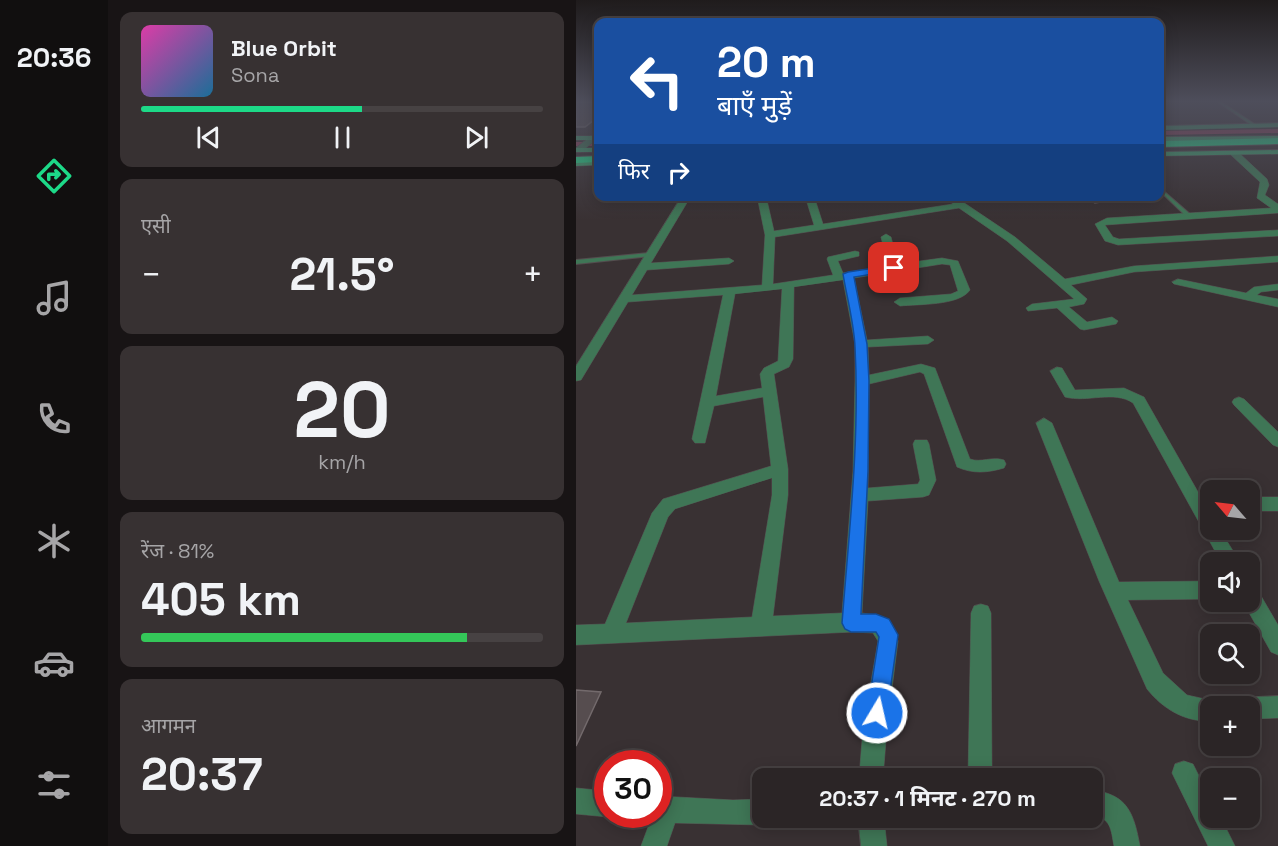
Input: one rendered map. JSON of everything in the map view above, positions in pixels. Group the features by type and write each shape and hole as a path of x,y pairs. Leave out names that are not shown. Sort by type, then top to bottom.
{"highway":[{"path":"1164,144 1219,141"},
{"path":"1164,152 1278,150"},
{"path":"577,154 594,152"},
{"path":"577,154 594,160"}],"street":[{"path":"577,154 591,141"},
{"path":"1164,152 1234,153 1278,150"},
{"path":"1234,153 1264,182 1260,196 1278,209"},
{"path":"576,377 684,201"},
{"path":"761,201 770,235 767,288"},
{"path":"811,201 820,228"},
{"path":"955,201 1011,239 1081,298 1081,301 1032,308"},
{"path":"770,235 962,205"},
{"path":"1278,209 1107,221 1100,224 1109,239 1118,242 1278,233"},
{"path":"886,237 894,268"},
{"path":"851,623 859,495 861,344 843,275 832,259 855,254"},
{"path":"1062,283 1121,271 1278,259"},
{"path":"642,267 729,261"},
{"path":"623,299 767,288 894,268 951,261 954,263 964,290 962,293 954,297 900,302"},
{"path":"1199,264 1221,290"},
{"path":"1178,282 1278,303"},
{"path":"761,627 780,495 780,469 768,373 784,364 786,359 788,285"},
{"path":"1248,297 1258,289 1278,287"},
{"path":"700,439 730,291"},
{"path":"1059,304 1084,326 1112,321"},
{"path":"861,344 928,340"},
{"path":"862,381 921,368 930,371 963,463 973,467 998,464"},
{"path":"1057,371 1071,394 1079,396 1124,393 1138,400 1200,499"},
{"path":"708,402 770,391"},
{"path":"1239,402 1278,441"},
{"path":"1044,423 1113,591 1155,681 1162,691 1181,705 1200,711"},
{"path":"859,495 923,490 928,480 921,444"},
{"path":"611,634 661,513 669,504 780,469"},
{"path":"1260,504 1278,504"},
{"path":"1113,591 1200,590"},
{"path":"1260,612 1278,645"},
{"path":"980,768 981,613"},
{"path":"576,635 876,623 882,626 888,635 872,768"},
{"path":"1260,708 1278,707"},
{"path":"1184,773 1222,846"},
{"path":"576,801 594,803"},
{"path":"1103,804 1110,805 1123,822 1127,846"},
{"path":"672,809 752,812"},
{"path":"654,846 658,828"},
{"path":"872,828 874,846"}],"lane":[{"path":"1164,193 1190,216"},
{"path":"576,262 649,255"}],"building":[{"path":"576,690 601,692 576,746"}],"waterway":[{"path":"576,144 594,144"}],"route":[{"path":"877,713 888,648 888,635 886,629 876,623 851,623 861,471 862,381 861,344 848,274 894,268"}]}
